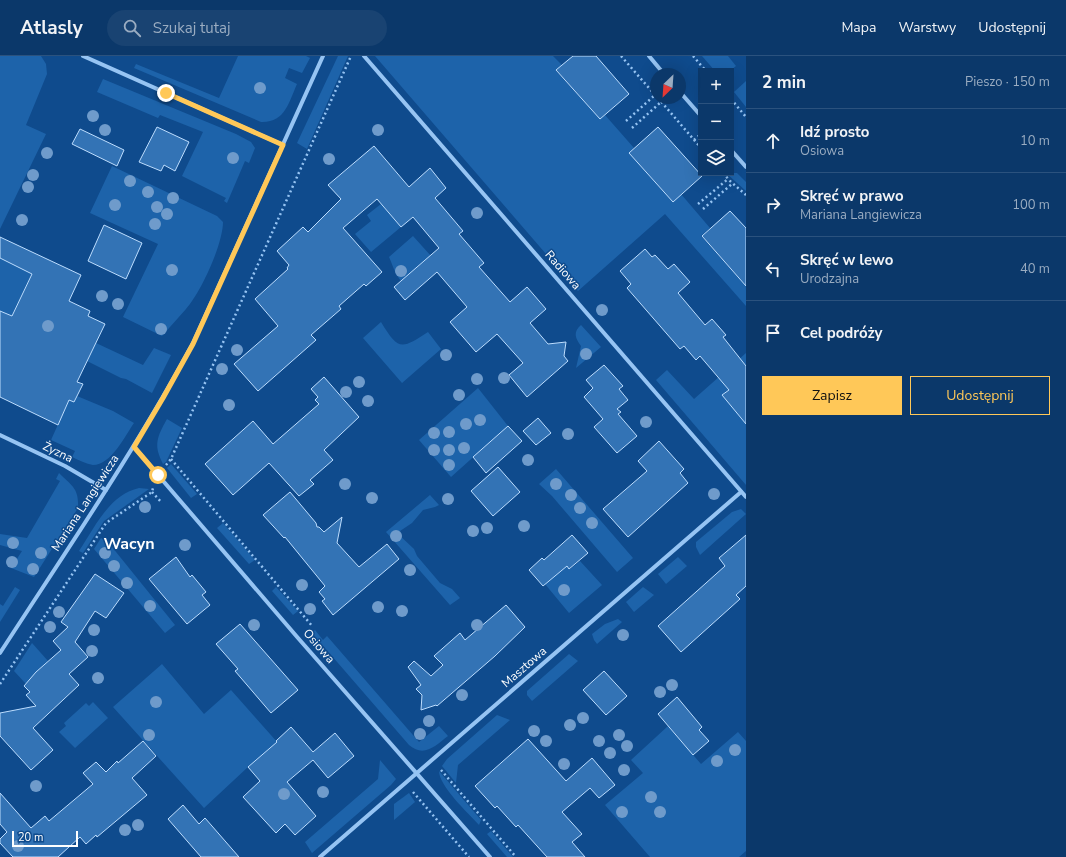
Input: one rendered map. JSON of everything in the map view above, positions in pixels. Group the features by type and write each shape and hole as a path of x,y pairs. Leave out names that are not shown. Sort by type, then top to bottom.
{"street":[{"path":"84,56 283,145"},
{"name":"Mariana Langiewicza","path":"0,653 134,447 193,344 323,56"},
{"name":"Radiowa","path":"364,56 746,497"},
{"path":"649,56 659,68"},
{"path":"686,99 698,113"},
{"path":"734,153 746,167"},
{"name":"Żyzna","path":"0,435 65,466 106,490"},
{"name":"Osiowa","path":"134,447 298,638 490,857"},
{"name":"Masztowa","path":"320,857 741,492"}],"path":[{"path":"0,684 106,523 152,492 158,475 171,459 351,56"},
{"path":"622,56 650,89"},
{"path":"693,56 703,68"},
{"path":"626,121 650,101"},
{"path":"734,103 746,117"},
{"path":"632,128 659,104"},
{"path":"663,104 698,145"},
{"path":"694,140 698,137"},
{"path":"726,176 746,195"},
{"path":"698,204 728,179"},
{"path":"703,209 733,184"},
{"path":"171,459 313,627"},
{"path":"433,760 516,857"}],"shaded area":[{"path":"0,56 41,56 46,64 47,74 26,125 46,134 0,229"},
{"path":"238,56 306,56 310,58 302,73 289,68 285,78 297,84 285,110 276,119 261,122 134,68 136,64 219,98"},
{"path":"338,56 348,56 307,149 297,143"},
{"path":"375,56 553,56 562,65 556,71 600,119 605,115 634,148 629,153 673,202 681,194 710,228 701,236 744,284 746,283 746,306 665,214 578,291"},
{"path":"702,56 728,56 736,66 734,68 712,68"},
{"path":"103,79 236,134 251,142 255,148 249,163 245,161 227,203 224,201 226,198 182,176 203,132 160,115 158,118 97,92"},
{"path":"746,81 746,107 734,92"},
{"path":"112,166 217,216 223,222 215,255 204,280 186,309 162,336 123,317 158,244 90,213"},
{"path":"734,173 737,173 746,182 746,191 729,176 734,176"},
{"path":"381,204 401,227 371,252 355,234 371,221 367,215"},
{"path":"413,236 431,256 401,281 389,257"},
{"path":"0,258 32,273 12,316 0,311"},
{"path":"381,322 396,342 406,344 428,332 441,349 402,383 363,338"},
{"path":"581,325 601,347 576,368 581,346 576,338 576,333"},
{"path":"96,343 143,365 154,348 171,355 152,393 87,361"},
{"path":"746,353 746,485 656,380 667,370 694,399"},
{"path":"478,388 508,426 451,477 419,440"},
{"path":"77,396 113,411 134,423 117,449 100,464 93,465 82,462 72,457 75,451 51,440 69,400 74,402"},
{"path":"167,419 182,428 166,462 163,464 157,446 159,436"},
{"path":"171,464 197,494 191,498 167,468"},
{"path":"556,469 633,558 617,572 552,496 539,484"},
{"path":"59,473 74,488 78,501 78,508 34,577 11,568 22,551 0,545 0,534 27,538 60,481 56,479"},
{"path":"139,488 149,489 104,521 83,553 79,551 97,522 111,505 119,497"},
{"path":"430,495 439,505 423,510 412,523 397,533 414,549 417,556 440,583 452,589 460,598 450,605 386,532"},
{"path":"741,509 746,514 700,555 696,547 696,542 732,512"},
{"path":"223,523 255,560 249,564 217,528"},
{"path":"101,538 112,547 175,625 165,633 94,549"},
{"path":"678,557 687,566 666,584 658,574"},
{"path":"580,561 602,585 569,613 545,584 567,566 570,569"},
{"path":"15,587 20,590 0,622 0,604 3,606"},
{"path":"276,587 298,611 293,615 272,591"},
{"path":"643,587 654,595 634,612 626,602"},
{"path":"618,619 622,622 597,644 592,634 605,624"},
{"path":"315,630 323,640 327,636 419,742 439,726 448,736 434,747 425,751 414,749 312,633"},
{"path":"32,643 48,661 26,684 14,671"},
{"path":"569,654 578,661 532,701 527,695 527,691"},
{"path":"162,664 204,714 231,690 278,743 248,767 204,808 113,707"},
{"path":"93,702 108,718 75,748 59,732 66,726 64,723 86,703 89,706"},
{"path":"497,715 510,720 458,765 456,783 442,766 447,759"},
{"path":"668,726 701,764 738,732 746,741 746,851 739,857 650,857 605,805 643,773 631,760"},
{"path":"380,760 396,779 312,853 305,842 378,779"},
{"path":"439,771 481,820 479,825 449,792 440,777"},
{"path":"409,793 415,802 394,820 394,804"},
{"path":"491,831 513,857 507,857 487,834"}],"building":[{"path":"573,56 596,56 629,94 600,119 556,70"},
{"path":"157,127 189,142 175,171 164,165 161,171 139,162"},
{"path":"658,127 698,172 698,176 702,176 673,202 629,153"},
{"path":"80,129 124,150 117,166 72,144"},
{"path":"374,146 409,187 430,168 446,188 435,198 463,231 459,234 484,263 479,267 510,302 527,287 546,309 530,323 548,344 566,342 564,356 568,361 527,397 509,375 523,363 497,334 476,352 450,322 467,307 437,272 405,300 394,287 439,248 413,217 401,227 377,199 343,228 382,272 366,286 364,284 339,306 341,309 311,335 316,340 258,391 234,364 278,326 255,299 288,269 287,268 289,265 277,251 303,227 308,232 341,199 328,185"},
{"path":"730,211 746,228 746,286 702,236"},
{"path":"104,225 142,243 126,279 88,261"},
{"path":"0,237 81,275 69,301 90,311 88,316 105,324 77,382 83,384 74,402 69,400 58,425 0,397 0,311 12,316 32,274 0,258"},
{"path":"645,249 652,257 655,255 668,269 674,264 690,282 678,293 705,325 712,319 726,335 723,337 746,366 746,424 722,395 729,390 700,356 696,360 684,346 680,349 627,288 631,284 620,271"},
{"path":"604,365 623,386 619,389 628,400 617,409 621,412 618,414 637,436 617,453 594,427 603,419 584,397 593,388 586,380"},
{"path":"324,377 359,417 324,450 333,460 310,480 314,484 299,496 269,463 233,495 205,464 253,421 273,444 319,404 315,400 318,397 311,389"},
{"path":"538,418 551,433 536,445 523,431"},
{"path":"508,426 522,441 486,473 473,457"},
{"path":"659,441 684,469 680,473 688,483 628,537 603,509 647,471 638,461"},
{"path":"498,467 520,492 493,516 471,491"},
{"path":"290,492 316,523 317,527 324,532 342,517 337,543 359,567 387,544 399,559 333,615 322,601 325,599 319,592 325,586 285,537 284,538 263,515"},
{"path":"572,535 588,553 569,569 567,566 543,586 529,570 542,558 544,560"},
{"path":"746,535 746,586 736,595 740,599 681,652 658,626 725,566 719,558"},
{"path":"176,557 190,577 192,575 206,592 202,595 210,605 187,624 149,579"},
{"path":"95,574 124,593 106,618 95,611 75,642 88,657 69,674 79,685 33,728 53,750 31,770 0,736 0,713 36,706 26,695 30,692 24,686 36,672 61,650 53,641 68,627 61,622"},
{"path":"506,605 525,627 495,656 437,706 436,705 421,710 422,695 416,689 421,685 408,667 414,661 431,676 443,665 434,656 460,633 465,640"},
{"path":"240,624 298,690 271,713 235,671 238,669 216,644"},
{"path":"604,671 627,696 606,715 583,690"},
{"path":"677,697 702,727 699,730 709,741 693,755 658,714"},
{"path":"291,727 313,752 335,733 354,756 328,778 313,760 287,782 316,816 295,835 285,824 276,833 243,797 260,781 248,767 277,742 276,741"},
{"path":"528,739 566,781 592,758 615,785 599,798 590,788 562,812 582,834 572,842 585,857 547,857 518,825 516,827 497,806 495,808 475,786"},
{"path":"143,741 156,756 132,778 147,795 97,837 96,835 86,844 80,837 58,857 13,857 0,843 0,839 7,832 0,824 0,793 31,828 45,816 49,821 93,784 83,773 96,762 106,772 117,761 118,763"},
{"path":"183,805 199,824 205,818 239,857 201,857 168,819"}],"district":[{"name":"Wacyn","path":"129,543"}],"route":[{"path":"158,475 134,447 193,344 283,145 166,93"}]}
